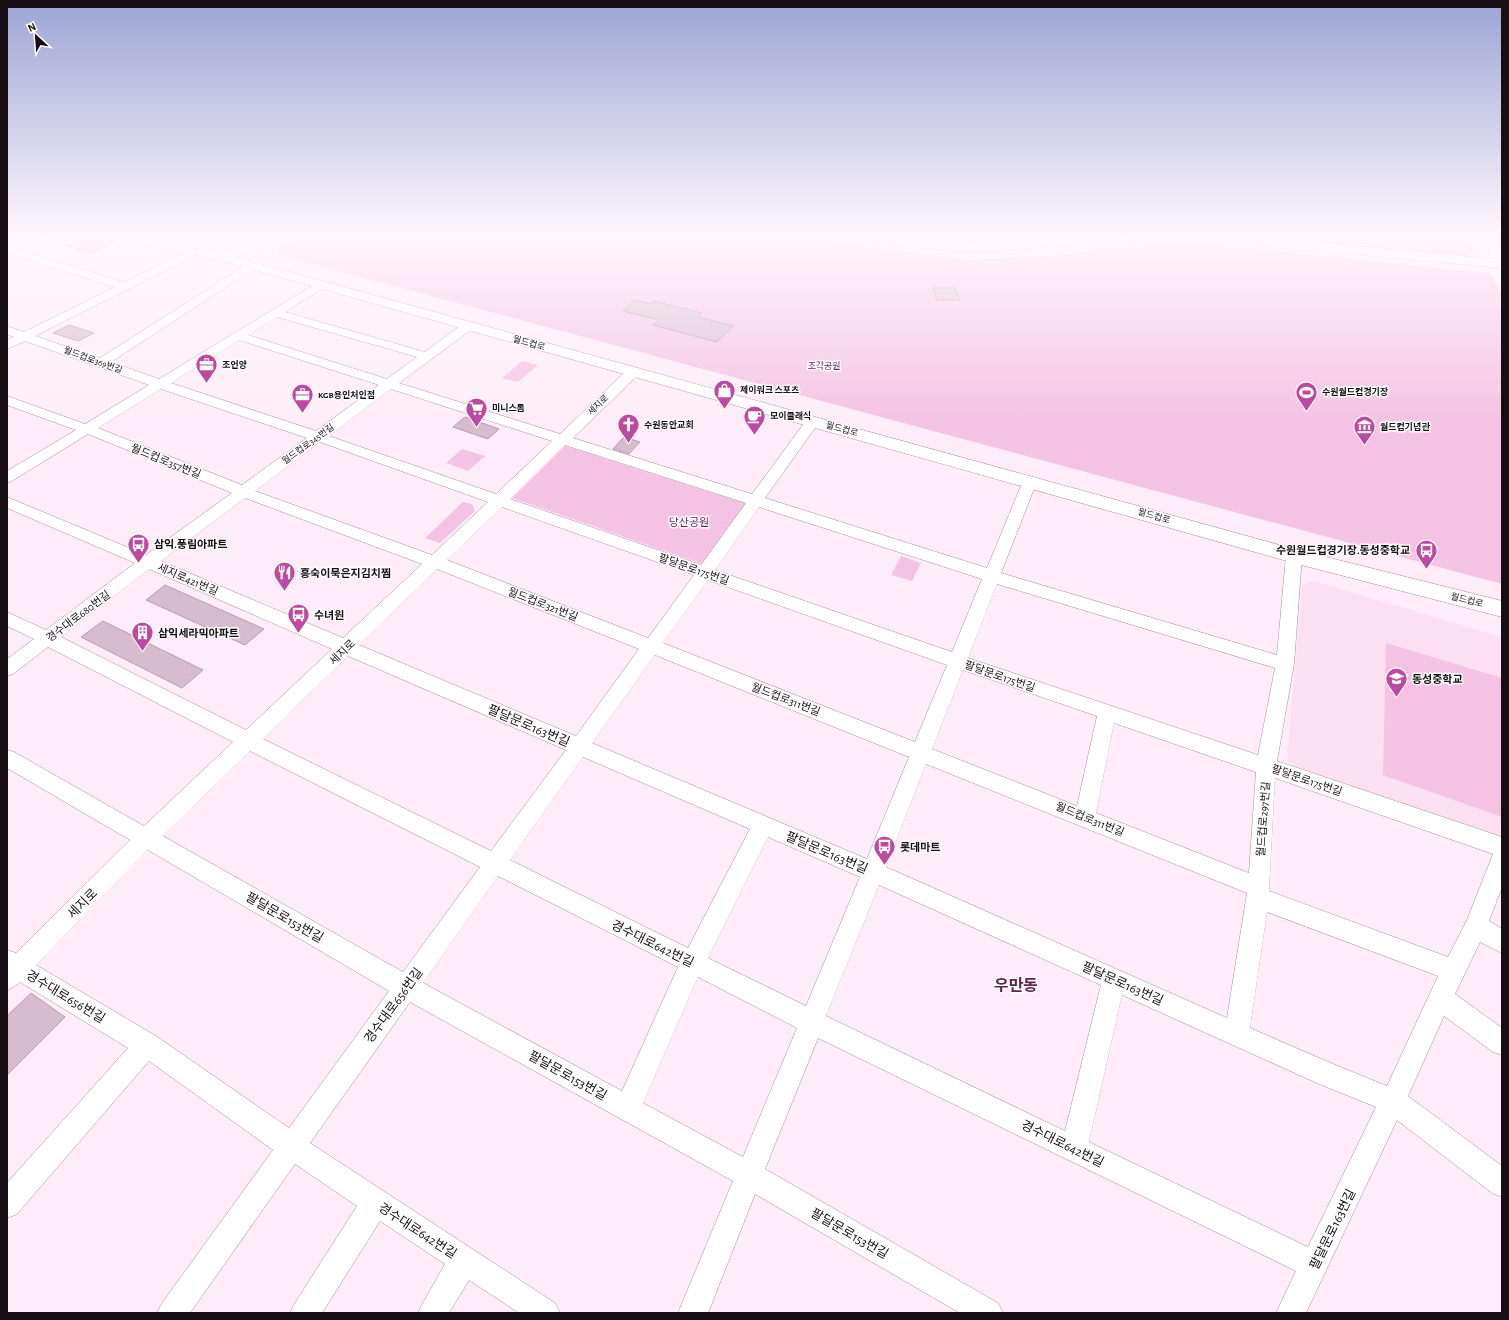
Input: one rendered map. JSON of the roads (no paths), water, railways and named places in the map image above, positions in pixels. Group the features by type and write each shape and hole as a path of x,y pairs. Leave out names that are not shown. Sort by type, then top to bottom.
{"street":[{"path":"7,345 105,298"},
{"path":"101,363 203,298"},
{"path":"7,478 301,298"},
{"name":"월드컵로","path":"366,298 1030,481 1294,556 1502,609"},
{"path":"276,313 427,356"},
{"name":"월드컵로345번길","path":"148,562 468,326"},
{"name":"월드컵로369번길","path":"7,330 160,384"},
{"path":"238,336 992,576 1285,664"},
{"name":"세지로","path":"11,969 633,372"},
{"path":"160,384 319,437 499,501"},
{"path":"7,400 87,429"},
{"path":"579,746 813,422"},
{"name":"월드컵로357번길","path":"87,429 244,492"},
{"path":"693,1313 873,872 1030,481"},
{"path":"244,492 435,562"},
{"name":"팔달문로175번길","path":"499,501 957,661 1502,847"},
{"name":"세지로421번길","path":"7,502 347,647"},
{"name":"월드컵로297번길","path":"1237,1034 1258,892 1266,766 1285,664 1294,556"},
{"name":"경수대로680번길","path":"7,669 148,562"},
{"name":"월드컵로321번길","path":"435,562 651,646"},
{"path":"7,618 495,864"},
{"name":"월드컵로311번길","path":"651,646 1085,817 1258,892 1453,970"},
{"name":"팔달문로163번길","path":"347,647 873,872 1328,1075 1393,1101 1502,1183"},
{"path":"1085,817 1107,712"},
{"name":"경수대로656번길","path":"172,1313 579,746"},
{"path":"7,758 146,838"},
{"path":"628,1108 693,962 763,825"},
{"name":"팔달문로153번길","path":"146,838 406,987 749,1175 988,1313"},
{"path":"1393,1101 1453,970 1476,926 1502,858"},
{"name":"경수대로642번길","path":"495,864 812,1022 1314,1265"},
{"path":"1476,926 1502,942"},
{"name":"경수대로656번길","path":"11,969 147,1045 291,1146"},
{"path":"1074,1149 1114,979"},
{"path":"1440,998 1502,1043"},
{"path":"7,1204 147,1045"},
{"name":"팔달문로163번길","path":"1291,1313 1393,1101"},
{"name":"경수대로642번길","path":"291,1146 545,1313"},
{"path":"306,1313 376,1202"},
{"path":"433,1313 464,1260"}],"place":[{"name":"조언양","path":"207,384"},
{"name":"제이워크 스포츠","path":"724,410"},
{"name":"수원월드컵경기장","path":"1307,412"},
{"name":"KGB용인처인점","path":"302,414"},
{"name":"미니스톱","path":"476,428"},
{"name":"모이클래식","path":"754,436"},
{"name":"수원동안교회","path":"628,444"},
{"name":"월드컵기념관","path":"1364,446"},
{"name":"삼익.풍림아파트","path":"139,564"},
{"name":"수원월드컵경기장.동성중학교","path":"1426,570"},
{"name":"흥숙이묵은지김치찜","path":"284,592"},
{"name":"수녀원","path":"299,634"},
{"name":"삼익세라믹아파트","path":"142,652"},
{"name":"동성중학교","path":"1397,698"},
{"name":"롯데마트","path":"885,866"}],"district":[{"name":"우만동","path":"1016,985"}],"park label":[{"name":"조각공원","path":"824,366"},
{"name":"당산공원","path":"689,522"}]}
